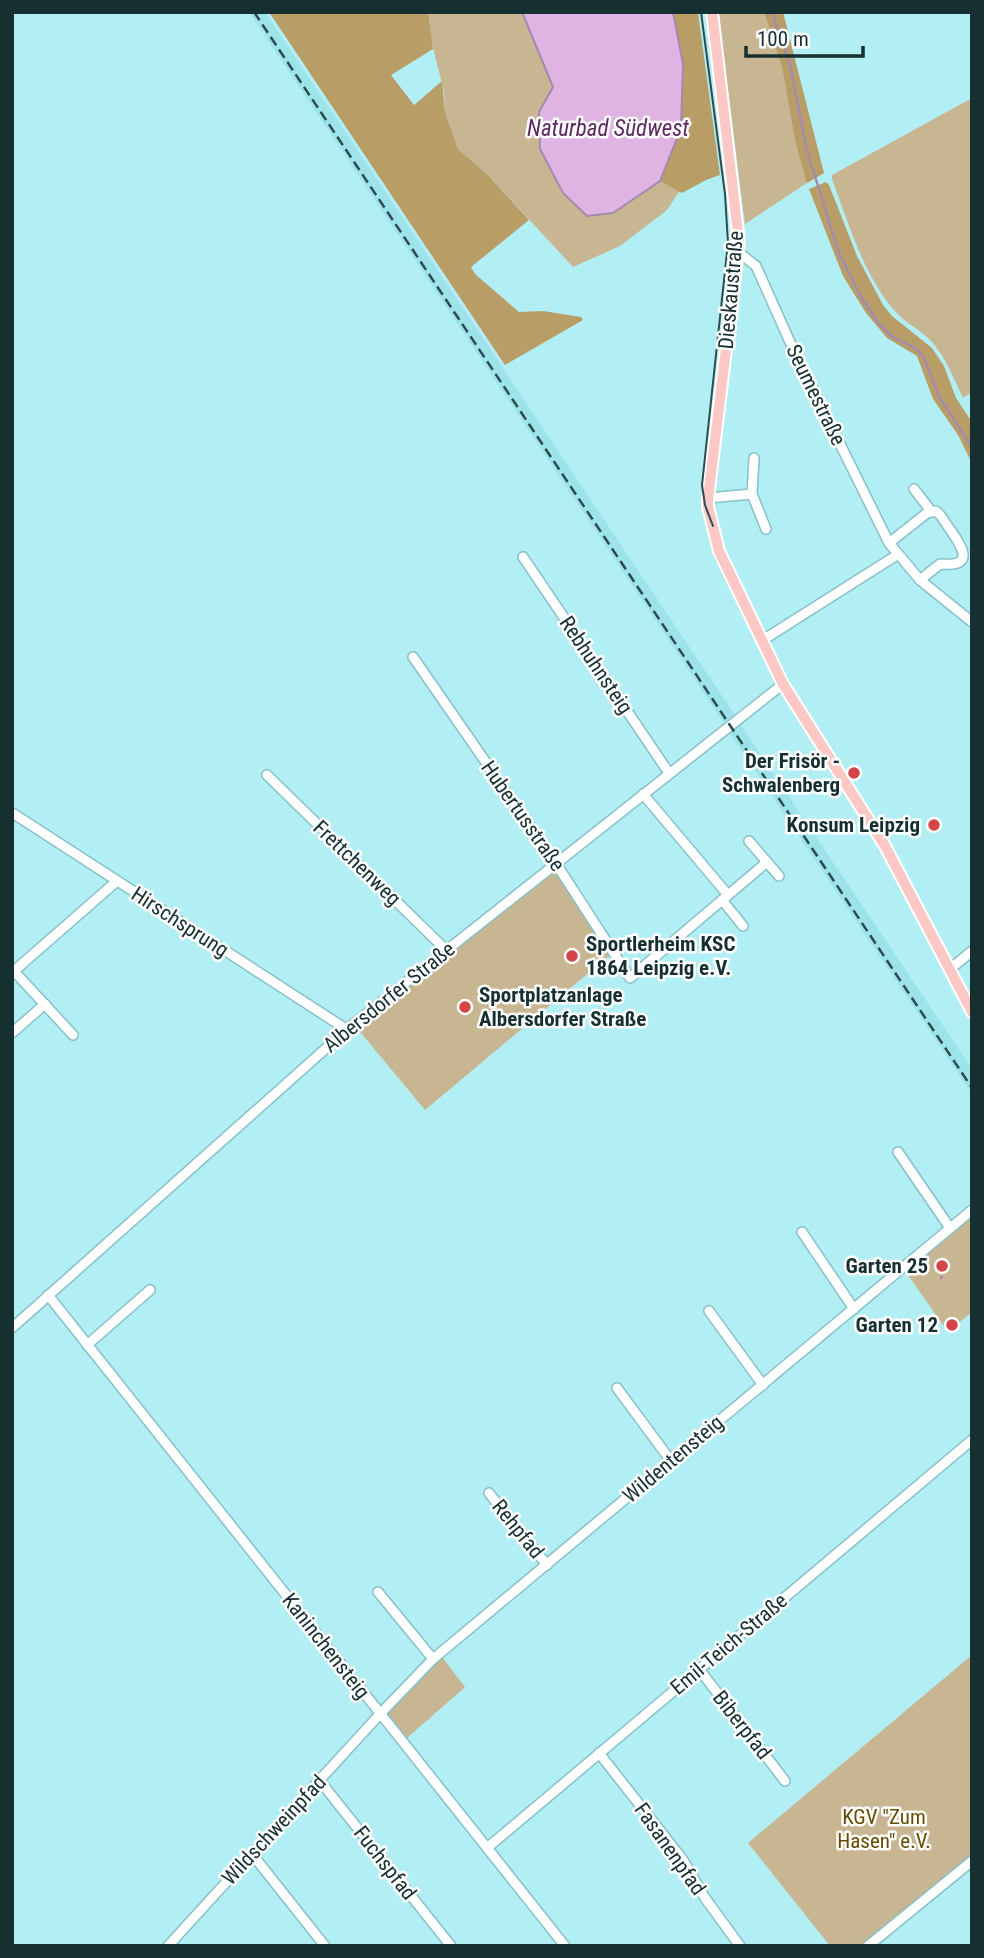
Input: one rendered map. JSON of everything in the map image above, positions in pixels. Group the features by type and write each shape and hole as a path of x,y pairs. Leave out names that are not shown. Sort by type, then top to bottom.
{"main road":[{"name":"Dieskaustraße","path":"712,12 730,152 738,252 708,498 719,551 783,684 885,846 972,1013"}],"street":[{"name":"Seumestraße","path":"738,252 756,266 794,351 889,543 920,580 972,622"},
{"path":"754,458 752,494 766,529"},
{"path":"914,489 931,512"},
{"path":"708,498 752,494"},
{"path":"889,543 931,512 941,516 965,549 967,556 964,562 958,565 940,564 920,580"},
{"path":"763,640 897,555"},
{"name":"Rebhuhnsteig","path":"523,556 669,773"},
{"name":"Hubertusstraße","path":"413,657 557,864 630,978 725,898"},
{"name":"Albersdorfer Straße","path":"12,1328 346,1029 783,684"},
{"name":"Frettchenweg","path":"267,775 446,950"},
{"path":"643,794 725,898 743,926"},
{"name":"Hirschsprung","path":"13,815 346,1029"},
{"path":"749,841 779,876"},
{"path":"725,898 767,862"},
{"path":"73,1035 13,970 117,881"},
{"path":"949,970 972,951"},
{"path":"12,1033 45,1004"},
{"path":"898,1152 950,1228"},
{"name":"Wildentensteig","path":"380,1714 433,1660 972,1210"},
{"path":"802,1232 854,1309"},
{"path":"87,1345 150,1290"},
{"name":"Kaninchensteig","path":"48,1295 565,1946"},
{"path":"709,1311 763,1385"},
{"path":"617,1388 671,1461"},
{"name":"Emil-Teich-Straße","path":"487,1848 972,1440"},
{"name":"Rehpfad","path":"489,1493 547,1565"},
{"path":"379,1592 433,1660"},
{"name":"Biberpfad","path":"699,1669 785,1781"},
{"name":"Wildschweinpfad","path":"168,1946 380,1714"},
{"name":"Fasanenpfad","path":"599,1753 683,1860 705,1898 740,1946"},
{"name":"Fuchspfad","path":"320,1781 451,1946"},
{"path":"252,1854 324,1946"},
{"path":"868,1946 972,1861"}],"shaded area":[{"path":"249,12 265,12 735,715 724,723"},
{"path":"269,12 428,12 433,49 391,75 414,105 442,81 445,112 458,149 487,174 529,220 471,267 475,274 519,312 543,311 581,317 583,320 505,365"},
{"path":"673,12 698,12 720,175 682,193 660,181 681,128"},
{"path":"764,12 783,12 824,173 807,183 795,141 782,67"},
{"path":"826,182 857,256 883,305 892,316 932,348 944,366 956,398 972,422 972,463 958,435 933,399 917,356 887,338 866,313 843,276 809,189"},
{"path":"739,722 972,1069 972,1094 729,732"}],"green space":[{"path":"428,12 522,12 553,87 539,112 683,64 690,12 695,168 667,210 620,246 573,267 487,174 458,149 445,112 444,92 431,39"},
{"path":"718,12 764,12 782,67 795,141 807,178 807,183 745,224"},
{"path":"972,98 972,392 963,398 937,348 894,310 873,280 850,230 832,175"},
{"name":"Sportplatzanlage Albersdorfer Straße","path":"556,871 610,955 425,1110 356,1027"},
{"path":"972,1214 972,1312 948,1332 905,1271"},
{"name":"KGV \"Zum Hasen\" e.V.","path":"972,1655 972,1855 862,1946 830,1946 748,1843"},
{"path":"442,1657 465,1687 407,1738 385,1715"}],"water":[{"name":"Naturbad Südwest","path":"522,12 673,12 683,64 681,128 660,181 613,213 587,216 563,193 540,149 539,112 553,87"}],"waterway":[{"path":"772,12 790,65 807,151 839,253 861,297 879,324 893,337 915,348 923,356 940,398 972,447"}],"tram line":[{"path":"701,12 725,194 728,243 702,485 705,505 713,526"}],"railway":[{"path":"254,12 972,1088"}],"place":[{"name":"Der Frisör - Schwalenberg","path":"854,773"},
{"name":"Konsum Leipzig","path":"934,825"},
{"name":"Sportlerheim KSC 1864 Leipzig e.V.","path":"572,956"},
{"name":"Sportplatzanlage Albersdorfer Straße","path":"465,1007"},
{"name":"Garten 25","path":"942,1266"},
{"name":"Garten 12","path":"952,1325"}]}
